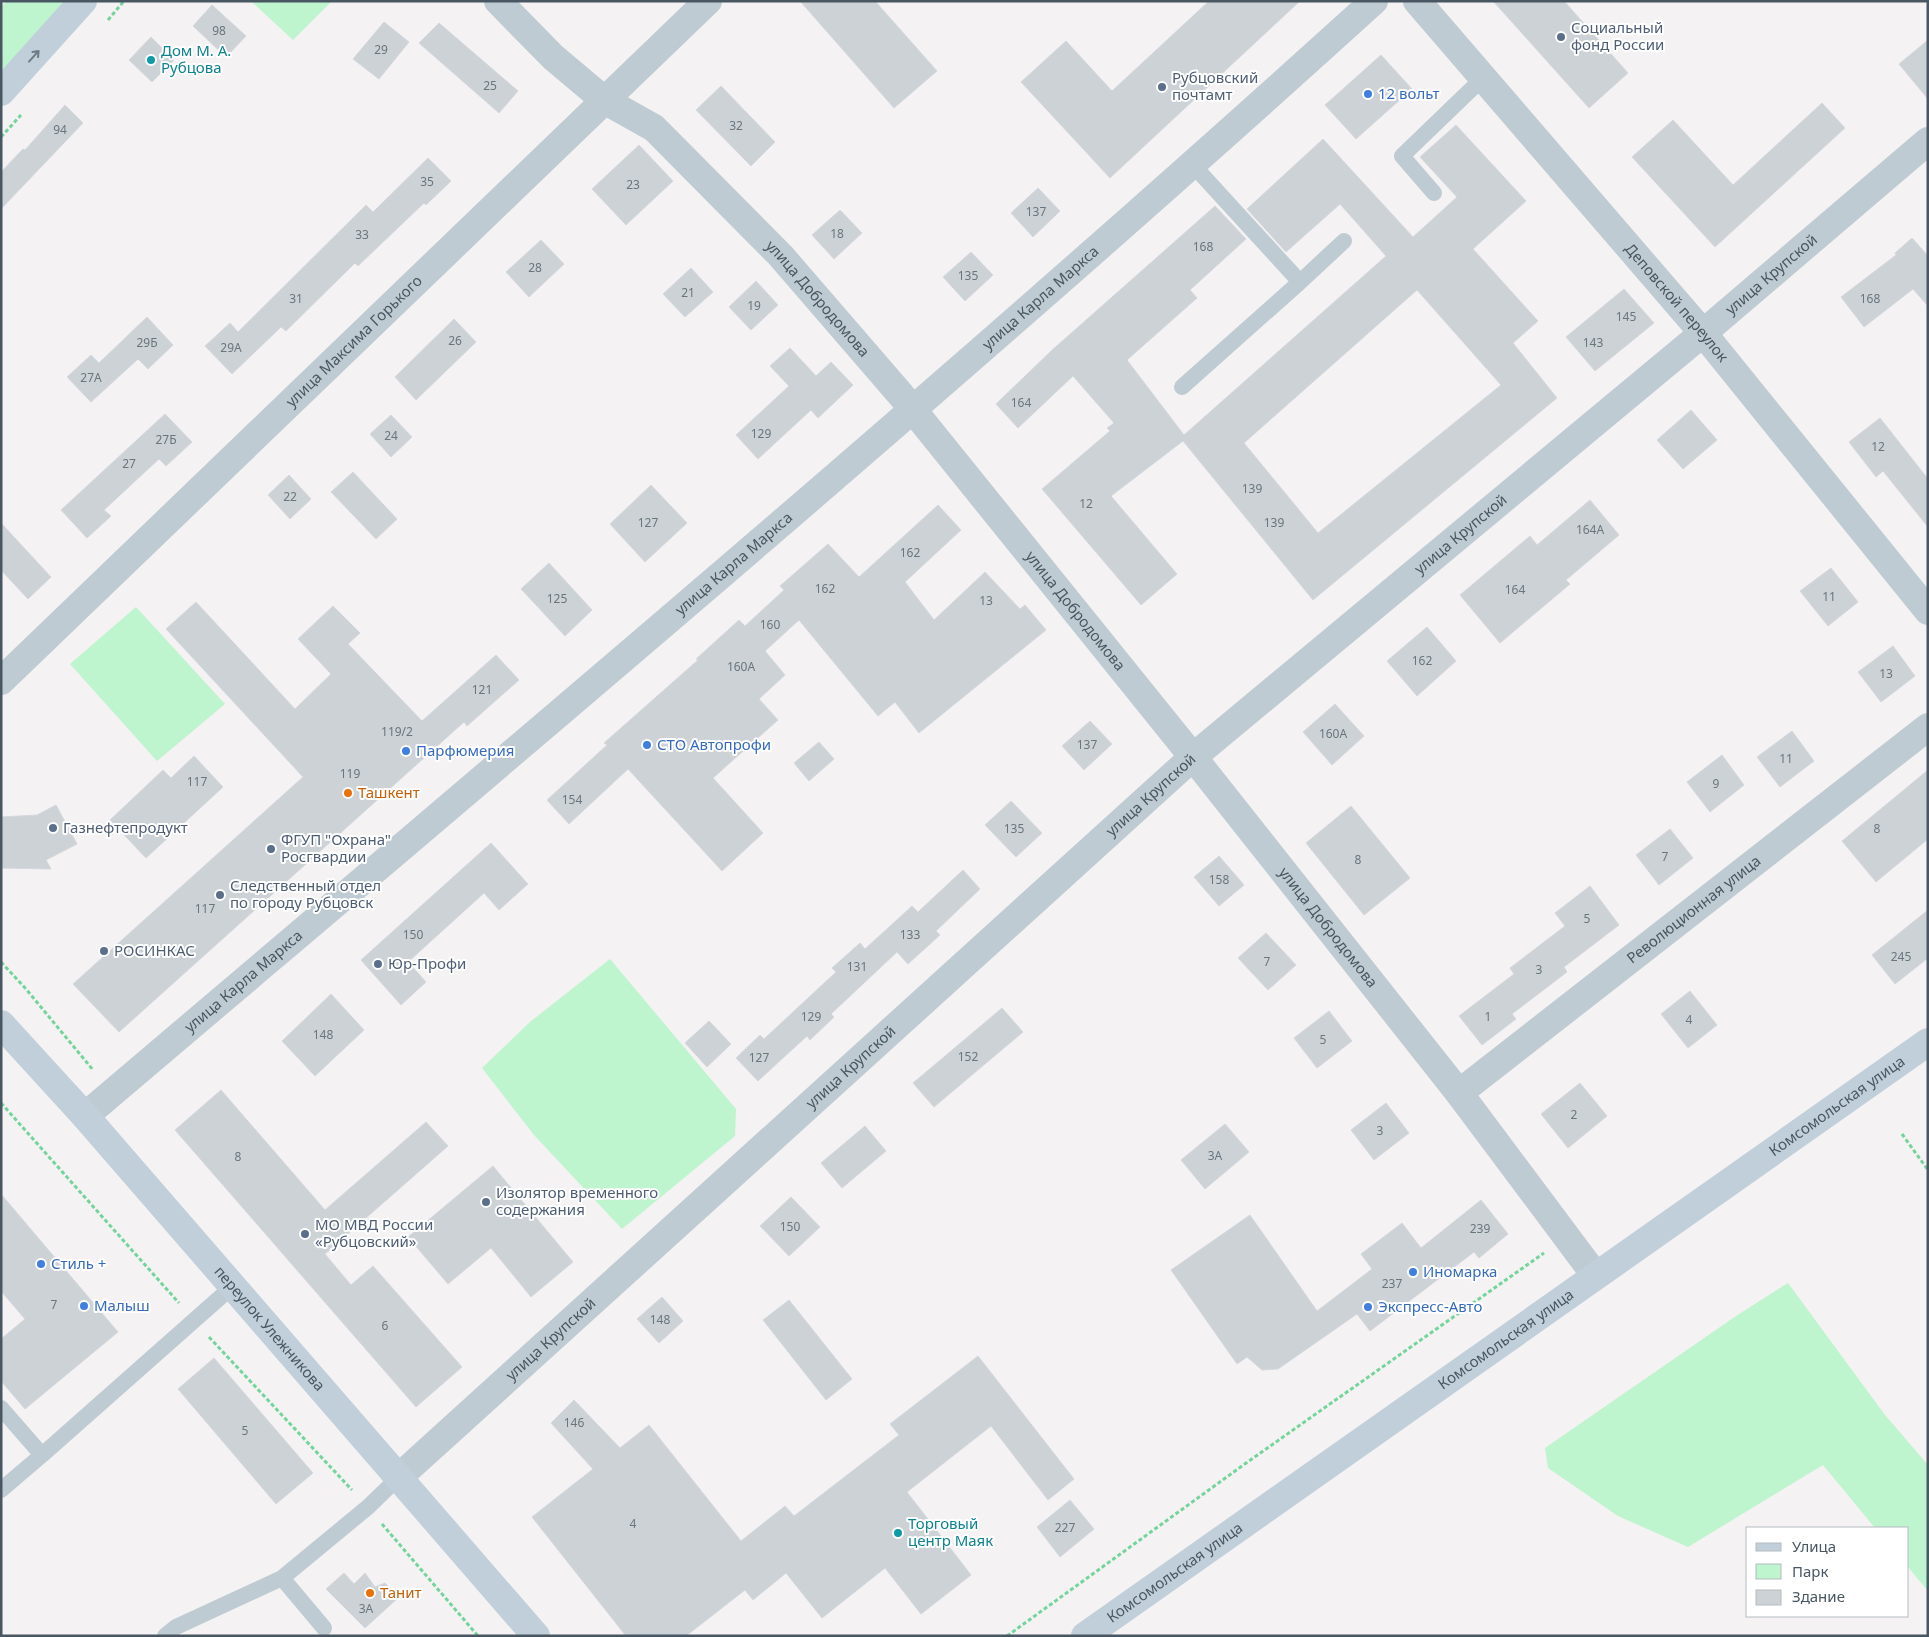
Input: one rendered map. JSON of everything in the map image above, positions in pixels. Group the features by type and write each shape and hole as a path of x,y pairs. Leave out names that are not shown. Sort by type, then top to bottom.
{"main road":[{"path":"1,92 84,1"},
{"name":"переулок Улежникова","path":"1,1024 86,1116 536,1636"},
{"name":"Комсомольская улица","path":"1085,1636 1928,1042"}],"street":[{"name":"улица Добродомова","path":"498,1 553,57 604,100 654,128 781,256 914,409 1459,1093 1595,1275"},
{"name":"улица Максима Горького","path":"1,681 708,1"},
{"name":"улица Карла Маркса","path":"86,1116 914,409 1193,165 1374,1"},
{"name":"Деповской переулок","path":"1417,1 1703,333 1928,611"},
{"name":"улица Крупской","path":"399,1477 1193,757 1703,333 1928,141"},
{"name":"Революционная улица","path":"1459,1093 1928,727"}],"lane":[{"path":"1434,192 1402,156 1484,77"},
{"path":"1193,165 1300,282"},
{"path":"1182,387 1344,241"},
{"path":"1,1490 233,1286"},
{"path":"1,1408 42,1455"},
{"path":"165,1636 176,1627 282,1578 368,1507 399,1477"},
{"path":"282,1578 324,1628"}],"path":[{"path":"1,962 26,989 112,1094"},
{"path":"1,1102 194,1320 368,1507 478,1636"},
{"path":"1902,1134 1928,1170"},
{"path":"1007,1636 1234,1472 1567,1237"}],"green space":[{"path":"7,1 70,1 1,78 1,7"},
{"path":"251,1 332,1 293,40"},
{"path":"136,607 225,704 157,761 70,664"},
{"path":"610,959 736,1109 735,1136 622,1229 534,1135 482,1068 530,1022"},
{"path":"1788,1283 1885,1415 1928,1465 1928,1591 1909,1568 1909,1527 1874,1527 1823,1465 1688,1547 1618,1516 1548,1468 1545,1448 1736,1316"}],"building":[{"path":"800,1 875,1 937,71 894,108"},
{"name":"Рубцовский почтамт","path":"1209,1 1300,1 1110,178 1021,82 1066,41 1112,91"},
{"name":"Социальный фонд России","path":"1493,1 1564,1 1628,73 1589,108"},
{"path":"212,5 246,36 226,57 193,26"},
{"path":"384,22 409,42 379,79 353,59"},
{"path":"439,23 518,91 499,113 419,43"},
{"name":"Дом М. А. Рубцова","path":"151,37 174,60 152,82 129,60"},
{"path":"1928,40 1928,99 1899,64"},
{"path":"1381,55 1412,89 1356,139 1325,105"},
{"path":"721,86 775,142 751,166 696,110"},
{"path":"1822,103 1845,128 1715,247 1632,157 1673,120 1733,185"},
{"path":"65,105 83,123 1,209 1,172 23,149 25,150"},
{"path":"1456,125 1526,201 1473,249 1538,321 1513,343 1557,398 1313,600 1183,441 1111,496 1177,574 1141,605 1042,489 1110,431 1107,428 1114,423 1073,376 1018,428 996,404 1051,351 1215,206 1246,239 1190,290 1197,298 1127,360 1184,435 1386,256 1340,204 1286,252 1247,209 1323,139 1413,237 1457,197 1420,157","holes":["1417,290 1501,385 1318,533 1244,443"]},
{"path":"639,145 673,181 626,225 592,189"},
{"path":"428,158 451,181 426,205 424,203 358,266 355,263 286,331 281,327 232,374 205,346 230,323 238,332 366,205 373,212"},
{"path":"1038,188 1060,211 1033,237 1011,213"},
{"path":"840,210 862,233 834,259 812,235"},
{"path":"1912,238 1928,256 1928,306 1913,289 1864,327 1841,297 1896,255 1895,253"},
{"path":"541,240 564,264 529,297 506,272"},
{"path":"971,252 993,275 965,301 943,277"},
{"path":"691,268 713,292 685,317 663,294"},
{"path":"756,281 778,305 751,330 729,307"},
{"path":"1624,289 1654,323 1595,371 1566,337"},
{"path":"147,317 173,345 148,369 138,359 91,402 67,377 91,355 99,363"},
{"path":"454,319 476,342 416,400 395,377"},
{"path":"790,348 816,376 831,362 853,385 818,418 811,410 758,459 736,435 789,386 770,366"},
{"path":"1691,410 1717,440 1683,469 1657,440"},
{"path":"165,414 192,442 166,466 159,459 104,510 111,516 87,538 61,510"},
{"path":"391,415 412,437 391,457 370,434"},
{"path":"1880,418 1928,479 1928,527 1883,471 1876,477 1849,442"},
{"path":"353,472 397,519 376,539 331,492"},
{"path":"289,475 311,499 290,519 268,495"},
{"path":"651,485 687,523 645,562 610,524"},
{"path":"1590,500 1619,535 1566,580 1570,584 1500,643 1460,595 1530,536 1537,545"},
{"path":"938,505 961,530 905,582 934,620 985,572 1020,609 1025,605 1046,630 919,733 895,702 878,716 799,620 765,651 785,675 759,699 778,720 713,778 763,833 722,871 628,769 569,824 547,800 607,745 604,743 698,660 696,659 739,620 745,626 784,590 780,586 828,544 859,577"},
{"path":"1,523 51,577 28,599 1,570"},
{"path":"549,563 592,610 565,636 521,589"},
{"path":"1831,568 1858,602 1828,626 1800,591"},
{"path":"196,602 295,709 331,674 298,639 333,606 360,633 348,644 422,721 496,655 519,680 467,726 464,722 119,1032 73,984 303,777 166,629"},
{"path":"1427,627 1456,661 1417,696 1387,661"},
{"path":"1893,646 1915,676 1881,702 1858,672"},
{"path":"1335,704 1364,736 1332,765 1303,732"},
{"path":"1090,721 1112,744 1084,770 1062,746"},
{"path":"1792,731 1814,761 1780,787 1757,757"},
{"path":"819,742 834,759 809,781 794,763"},
{"path":"1722,755 1744,785 1710,812 1687,782"},
{"path":"194,756 223,787 146,858 110,820 163,770 171,778"},
{"path":"1928,770 1928,839 1876,882 1842,841"},
{"path":"1011,801 1042,833 1016,857 985,825"},
{"path":"56,805 77,844 46,860 51,869 1,868 1,817 37,815"},
{"path":"1351,806 1410,878 1364,915 1306,843"},
{"path":"1670,829 1693,858 1659,885 1636,855"},
{"path":"491,843 528,884 499,910 484,893 408,962 426,982 401,1005 361,960"},
{"path":"1219,856 1244,885 1219,906 1194,877"},
{"path":"963,870 980,889 936,931 940,935 908,964 897,952 831,1014 834,1017 810,1040 807,1036 758,1081 736,1058 760,1035 764,1039 836,972 832,968 860,943 865,949 912,906 918,912"},
{"path":"1590,886 1619,925 1564,967 1567,972 1512,1014 1516,1019 1482,1045 1459,1016 1514,974 1510,968 1565,926 1555,913"},
{"path":"1928,910 1928,958 1895,984 1872,955"},
{"path":"1266,933 1296,965 1268,990 1238,958"},
{"path":"1690,991 1717,1025 1688,1048 1661,1014"},
{"path":"331,994 364,1030 315,1076 282,1041"},
{"path":"1002,1008 1023,1032 934,1107 913,1083"},
{"path":"1329,1011 1352,1041 1317,1068 1294,1038"},
{"path":"709,1021 731,1044 707,1067 685,1043"},
{"path":"1580,1083 1607,1116 1568,1148 1541,1114"},
{"path":"221,1090 325,1210 426,1122 448,1146 325,1254 351,1285 373,1266 462,1367 416,1407 175,1130"},
{"path":"1386,1103 1409,1133 1374,1160 1351,1130"},
{"path":"1225,1124 1249,1152 1205,1189 1181,1160"},
{"path":"865,1126 886,1151 842,1188 821,1163"},
{"name":"Изолятор временного содержания","path":"493,1166 573,1262 531,1297 491,1248 448,1284 408,1237"},
{"path":"1,1194 118,1332 25,1409 1,1381 1,1339 25,1319 1,1291"},
{"path":"791,1197 820,1227 789,1256 760,1226"},
{"path":"1481,1200 1508,1234 1479,1258 1474,1252 1370,1331 1357,1314 1278,1369 1262,1370 1247,1357 1237,1364 1171,1270 1250,1215 1317,1311 1372,1269 1361,1254 1402,1223 1421,1248"},
{"path":"662,1297 683,1321 659,1343 637,1319"},
{"path":"789,1300 852,1379 826,1400 763,1320"},
{"path":"978,1356 1074,1479 1048,1500 991,1426 907,1492 971,1575 921,1614 885,1568 822,1618 786,1573 753,1600 745,1590 686,1636 626,1636 532,1517 593,1469 551,1423 574,1400 620,1448 649,1425 741,1541 785,1506 794,1516 899,1435 890,1424"},
{"path":"214,1358 313,1473 276,1504 178,1389"},
{"path":"1070,1500 1094,1529 1060,1557 1037,1527"},
{"path":"344,1573 354,1584 365,1573 375,1587 385,1583 399,1597 365,1628 326,1589"}],"place":[{"name":"Социальный фонд России","path":"1561,37"},
{"name":"Дом М. А. Рубцова","path":"151,60"},
{"name":"Рубцовский почтамт","path":"1162,87"},
{"name":"12 вольт","path":"1368,94"},
{"name":"СТО Автопрофи","path":"647,745"},
{"name":"Парфюмерия","path":"406,751"},
{"name":"Ташкент","path":"348,793"},
{"name":"Газнефтепродукт","path":"53,828"},
{"name":"ФГУП \"Охрана\" Росгвардии","path":"271,849"},
{"name":"Следственный отдел по городу Рубцовск","path":"220,895"},
{"name":"РОСИНКАС","path":"104,951"},
{"name":"Юр-Профи","path":"378,964"},
{"name":"Изолятор временного содержания","path":"486,1202"},
{"name":"МО МВД России «Рубцовский»","path":"305,1234"},
{"name":"Стиль +","path":"41,1264"},
{"name":"Иномарка","path":"1413,1272"},
{"name":"Малыш","path":"84,1306"},
{"name":"Экспресс-Авто","path":"1368,1307"},
{"name":"Торговый центр Маяк","path":"898,1533"},
{"name":"Танит","path":"370,1593"}]}
